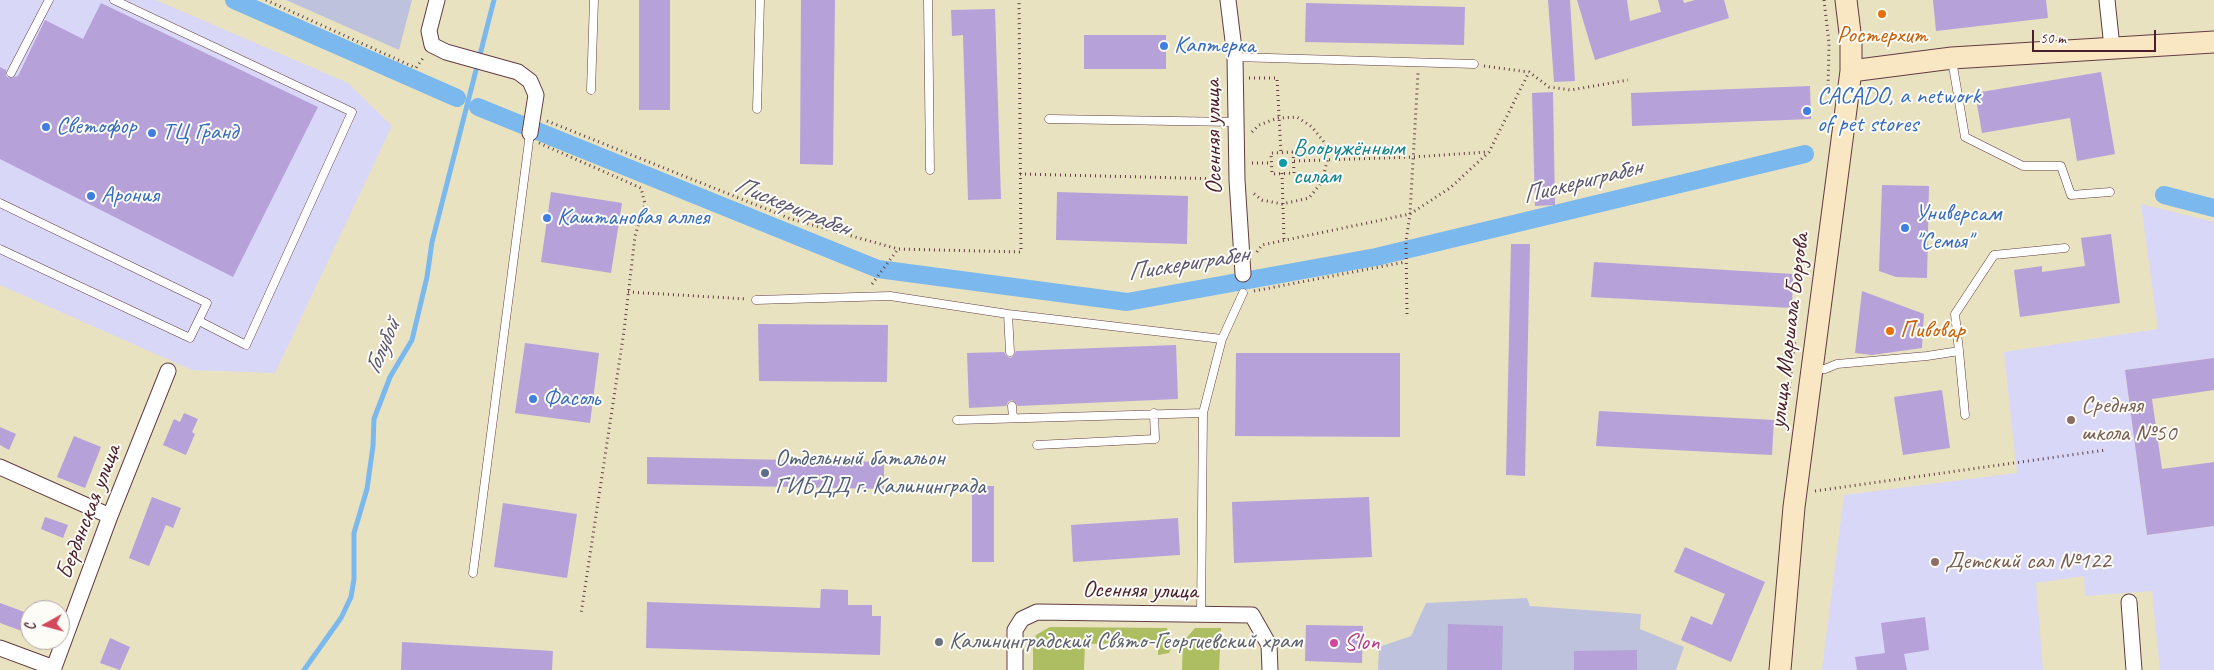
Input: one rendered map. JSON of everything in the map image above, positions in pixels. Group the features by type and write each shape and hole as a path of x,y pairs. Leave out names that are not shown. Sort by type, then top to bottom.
{"main road":[{"name":"улица Маршала Борзова","path":"1780,670 1794,506 1851,71 1851,41 1846,0"},
{"path":"1851,71 1952,58 2214,42"}],"street":[{"path":"437,0 429,31 432,45 446,52 518,72 530,81 536,95 531,127"},
{"name":"Осенняя улица","path":"1228,0 1235,57 1236,122 1242,184 1243,274"},
{"path":"2107,0 2112,47"},
{"name":"Бердянская улица","path":"54,669 110,516 168,371"},
{"path":"0,467 110,516"},
{"path":"2129,602 2134,670"},
{"name":"Осенняя улица","path":"1015,670 1015,630 1022,619 1037,612 1252,615 1269,645 1270,670"},
{"path":"0,648 54,669"}],"lane":[{"path":"11,72 49,0"},
{"path":"114,0 352,112 246,345 199,321"},
{"path":"591,90 594,0"},
{"path":"757,109 760,0"},
{"path":"928,0 930,170"},
{"path":"1235,57 1474,64"},
{"path":"1952,58 1965,138 2023,166 2061,166 2072,195 2110,192"},
{"path":"1049,119 1236,122"},
{"path":"473,573 531,127"},
{"path":"0,203 207,303 190,338 0,249"},
{"path":"1965,415 1955,314 1994,255 2065,248"},
{"path":"1200,614 1202,413 1222,339 1243,293"},
{"path":"756,300 890,296 1008,314 1222,339"},
{"path":"1008,314 1010,352"},
{"path":"1812,368 1825,370 1837,364 1927,356 1959,351"},
{"path":"1012,406 1013,418"},
{"path":"1037,445 1155,439 1154,413"},
{"path":"957,420 1202,413"}],"path":[{"path":"266,0 416,68 432,45"},
{"path":"531,127 791,220 898,249 1021,252 1018,0"},
{"path":"1407,314 1406,240 1410,214 1419,63"},
{"path":"1474,64 1529,72 1549,87 1571,90 1628,80"},
{"path":"1243,274 1262,245 1410,214 1450,188 1489,152 1529,72"},
{"path":"1243,78 1277,78 1281,152"},
{"path":"1020,174 1242,184 1262,200 1282,204 1308,198 1322,182 1327,161 1324,142 1312,127 1297,117 1278,118 1259,125 1245,138"},
{"path":"531,127 641,188 645,204 634,236 614,402 581,614"},
{"path":"1293,152 1294,161 1294,173 1272,174 1271,153 1293,152"},
{"path":"1294,161 1327,161 1489,152"},
{"path":"1246,163 1272,163"},
{"path":"1282,173 1284,240"},
{"path":"877,278 898,249"},
{"path":"1243,293 1405,262"},
{"path":"628,292 756,300"},
{"path":"1815,491 2106,450"}],"shaded area":[{"path":"0,0 156,0 348,83 392,126 275,373 192,370 0,285"},
{"path":"286,0 412,0 399,50"},
{"path":"2141,204 2214,222 2214,358 2125,370 2147,535 2214,526 2214,670 2160,670 2152,591 2085,596 2084,576 2036,583 2043,670 1822,670 1844,495 2017,473 2004,352 2158,329"},
{"path":"1527,598 1530,606 1641,614 1640,629 1684,647 1676,670 1378,670 1379,647 1411,636 1426,603"}],"green space":[{"path":"1050,627 1167,628 1172,646 1169,653 1158,655 1158,642 1085,644 1084,670 1033,670 1033,644 1036,635"},
{"path":"1195,628 1221,628 1219,670 1182,670 1183,642"}],"building":[{"path":"639,0 670,0 670,110 639,110"},
{"path":"801,0 835,0 833,165 800,164"},
{"path":"1548,0 1570,0 1575,81 1554,82"},
{"path":"1577,0 1627,0 1630,21 1661,12 1658,0 1683,0 1684,3 1695,0 1724,0 1729,18 1595,60"},
{"path":"1933,0 2046,0 2048,18 1936,31"},
{"name":"ТЦ Гранд","path":"101,3 318,107 233,277 0,159 0,67 6,70 6,76 9,78 18,76 45,20 83,39"},
{"path":"1306,3 1465,7 1464,45 1305,42"},
{"path":"995,9 1001,199 968,200 963,35 952,36 951,10"},
{"path":"1084,35 1166,35 1166,69 1084,69"},
{"path":"2101,72 2115,154 2077,161 2070,118 1982,133 1975,93"},
{"path":"1810,86 1811,119 1632,126 1631,93"},
{"path":"1553,92 1555,205 1535,206 1532,93"},
{"name":"Универсам \"Семья\"","path":"1882,185 1929,186 1927,278 1896,277 1879,271"},
{"path":"551,192 622,203 611,273 541,262"},
{"path":"1057,192 1188,196 1187,244 1056,240"},
{"path":"2111,234 2120,303 2020,317 2014,270 2042,266 2042,272 2085,266 2081,238"},
{"path":"1511,244 1530,244 1525,476 1506,475"},
{"path":"1594,262 1793,274 1792,308 1591,297"},
{"name":"Пивовар","path":"1862,291 1924,314 1922,348 1872,355 1855,353"},
{"path":"758,324 888,325 887,382 759,381"},
{"path":"525,343 599,353 590,423 515,413"},
{"path":"1176,345 1178,399 1018,406 1012,400 1006,406 969,408 967,353 1004,352 1010,358 1016,351"},
{"path":"1236,353 1400,353 1400,437 1235,436"},
{"path":"2214,358 2214,390 2152,399 2162,469 2214,462 2214,526 2147,535 2125,370"},
{"path":"1942,390 1950,448 1903,455 1894,397"},
{"path":"1599,411 1774,420 1772,455 1596,446"},
{"path":"184,413 198,419 192,432 195,434 186,455 163,445 174,419 180,422"},
{"path":"0,427 16,434 9,450 0,445"},
{"path":"74,436 101,447 85,488 57,477"},
{"name":"Отдельный батальон ГИБДД г. Калининграда","path":"647,457 884,462 884,489 647,484"},
{"path":"972,486 994,486 994,562 972,562"},
{"path":"152,497 181,508 173,528 166,525 149,566 129,558"},
{"path":"1369,497 1372,557 1234,563 1232,502"},
{"path":"503,503 577,514 567,578 494,567"},
{"path":"45,517 68,525 63,538 41,529"},
{"path":"1178,518 1180,555 1073,562 1071,525"},
{"path":"1685,547 1765,582 1731,662 1681,640 1691,616 1712,625 1725,594 1674,572"},
{"path":"821,589 848,590 848,605 872,605 872,616 881,616 880,655 646,648 647,602 820,608"},
{"path":"0,603 20,610 20,630 0,623"},
{"path":"1925,617 1929,650 1904,654 1907,670 1857,670 1855,657 1885,653 1881,623"},
{"path":"1448,624 1503,626 1502,670 1447,670"},
{"path":"1306,625 1363,626 1362,663 1305,661"},
{"path":"110,638 130,647 120,670 100,663"},
{"path":"402,642 553,651 552,670 401,670"},
{"path":"1637,650 1637,670 1574,670 1574,651"}],"waterway":[{"name":"Пискериграбен","path":"234,0 457,98"},
{"name":"Голубой","path":"304,670 341,618 351,597 354,579 354,533 367,489 373,446 374,419 390,377 412,340 427,277 432,242 494,0"},
{"name":"Пискериграбен","path":"478,107 878,269 1127,302 1376,257 1805,154"},
{"name":"Пискериграбен","path":"2164,195 2214,208"}],"place":[{"name":"Ростерхит","path":"1882,14"},
{"name":"Каптерка","path":"1164,46"},
{"name":"CACADO, a network of pet stores","path":"1807,111"},
{"name":"Светофор","path":"46,127"},
{"name":"ТЦ Гранд","path":"152,133"},
{"name":"Вооружённым силам","path":"1283,163"},
{"name":"Арония","path":"91,196"},
{"name":"Каштановая аллея","path":"547,218"},
{"name":"Универсам \"Семья\"","path":"1905,228"},
{"name":"Пивовар","path":"1890,331"},
{"name":"Фасоль","path":"533,399"},
{"name":"Средняя школа №50","path":"2071,420"},
{"name":"Отдельный батальон ГИБДД г. Калининграда","path":"765,473"},
{"name":"Детский сал №122","path":"1935,562"},
{"name":"Калининградский Свято-Георгиевский храм","path":"939,642"},
{"name":"Slon","path":"1334,643"}]}
